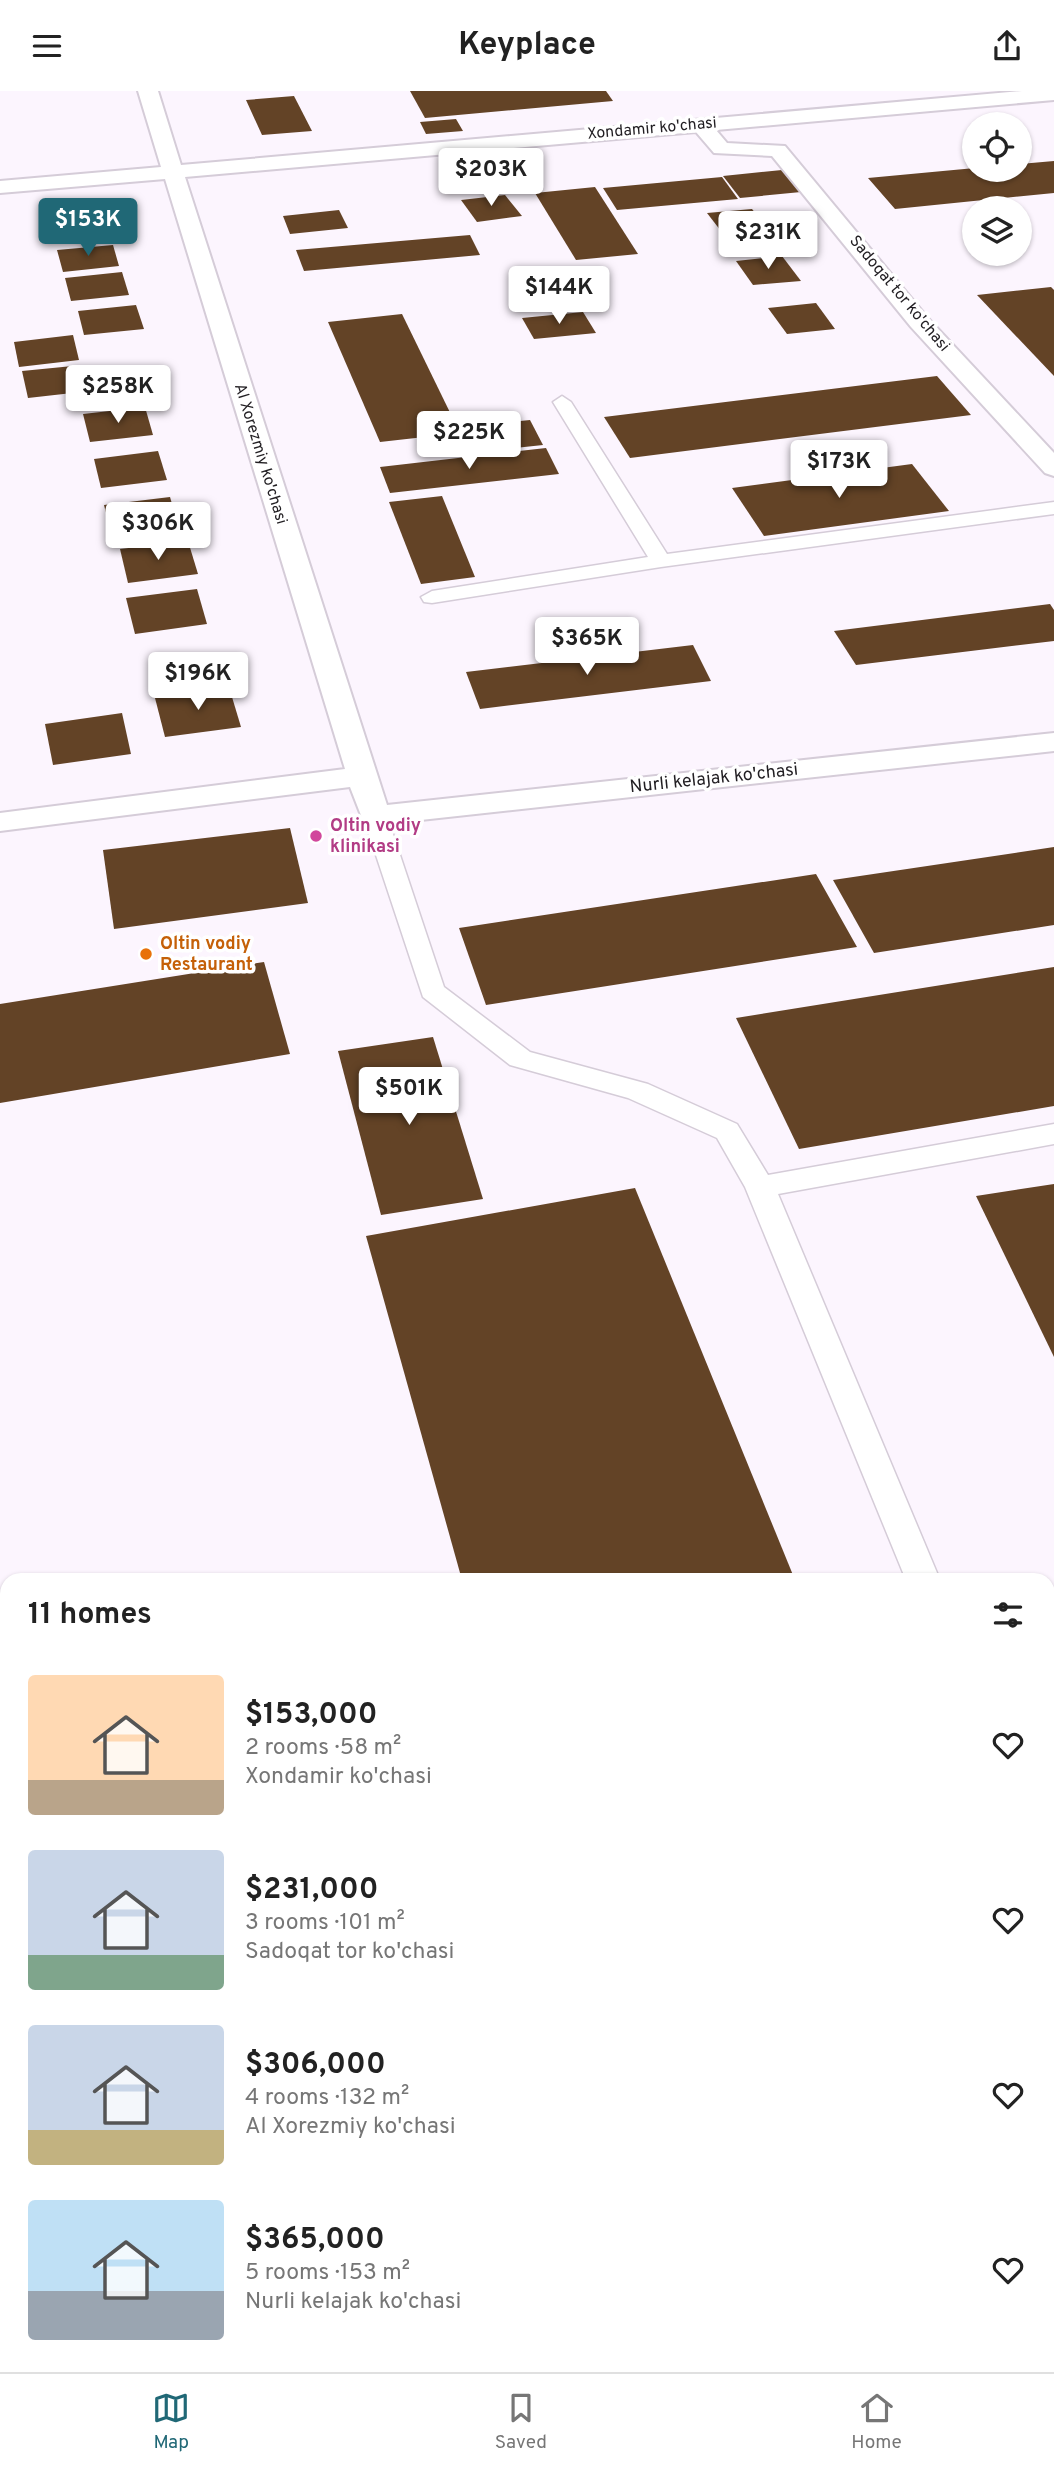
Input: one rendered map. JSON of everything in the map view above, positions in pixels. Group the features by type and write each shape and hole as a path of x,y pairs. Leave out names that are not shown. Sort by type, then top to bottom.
{"street":[{"name":"Al Xorezmiy ko'chasi","path":"148,91 375,816"},
{"name":"Xondamir ko'chasi","path":"0,187 1054,94"},
{"name":"Sadoqat tor ko'chasi","path":"701,125 721,149 779,150 919,322 1054,468"},
{"name":"Nurli kelajak ko'chasi","path":"375,816 1054,742"},
{"path":"0,822 362,776"}],"lane":[{"path":"562,402 662,561"},
{"path":"432,597 662,561 1054,508"},
{"path":"375,816 432,991 520,1059 638,1091 727,1131 760,1187 920,1573"},
{"path":"760,1187 1054,1135"}],"building":[{"path":"410,91 606,91 613,101 425,118"},
{"path":"294,96 312,131 262,135 246,100"},
{"path":"456,119 463,131 426,134 420,122"},
{"path":"1054,161 1054,193 962,196 962,202 895,209 868,178 962,169 962,182 1032,182 1032,163"},
{"path":"782,170 801,192 740,198 723,176"},
{"path":"722,177 738,199 617,210 603,188"},
{"path":"595,187 638,254 576,260 535,193"},
{"path":"505,195 522,216 477,222 461,200"},
{"path":"752,209 770,231 724,235 707,213"},
{"path":"339,210 348,228 290,234 283,216"},
{"path":"470,235 480,255 304,271 296,250"},
{"path":"113,245 119,266 63,272 57,250"},
{"path":"782,256 801,281 753,285 736,261"},
{"path":"122,272 129,295 71,301 65,278"},
{"path":"1051,287 1054,290 1054,376 977,295"},
{"path":"816,303 835,329 787,334 768,308"},
{"path":"136,305 144,329 84,335 78,311"},
{"path":"583,312 596,333 534,339 522,318"},
{"path":"402,314 460,433 380,442 328,322"},
{"path":"73,335 79,360 19,367 14,342"},
{"path":"83,365 90,391 28,398 22,371"},
{"path":"937,376 971,415 630,458 604,417"},
{"path":"145,407 153,435 90,442 83,414"},
{"path":"530,420 543,445 477,452 464,427"},
{"path":"546,448 559,474 390,493 380,467"},
{"path":"158,451 167,480 101,488 94,459"},
{"path":"912,464 949,511 764,536 732,488"},
{"path":"442,496 475,577 421,584 389,502"},
{"path":"170,497 179,528 112,536 104,505"},
{"path":"188,541 198,574 128,583 120,549"},
{"path":"197,589 207,624 135,634 126,598"},
{"path":"1050,604 1054,610 1054,641 856,665 834,631"},
{"path":"693,645 711,681 480,709 466,672"},
{"path":"229,687 241,727 165,737 155,698"},
{"path":"122,713 131,754 53,765 45,724"},
{"path":"290,828 308,903 114,929 103,850"},
{"path":"1054,847 1054,925 874,953 833,880"},
{"path":"816,874 857,947 486,1005 459,928"},
{"path":"264,962 290,1054 0,1103 0,1004"},
{"path":"1054,967 1054,1106 799,1149 736,1018"},
{"path":"433,1037 483,1199 381,1215 338,1051"},
{"path":"1054,1184 1054,1357 976,1196"},
{"path":"635,1188 792,1573 460,1573 366,1236"}],"place":[{"name":"Oltin vodiy klinikasi","path":"316,836"},
{"name":"Oltin vodiy Restaurant","path":"146,954"}]}
